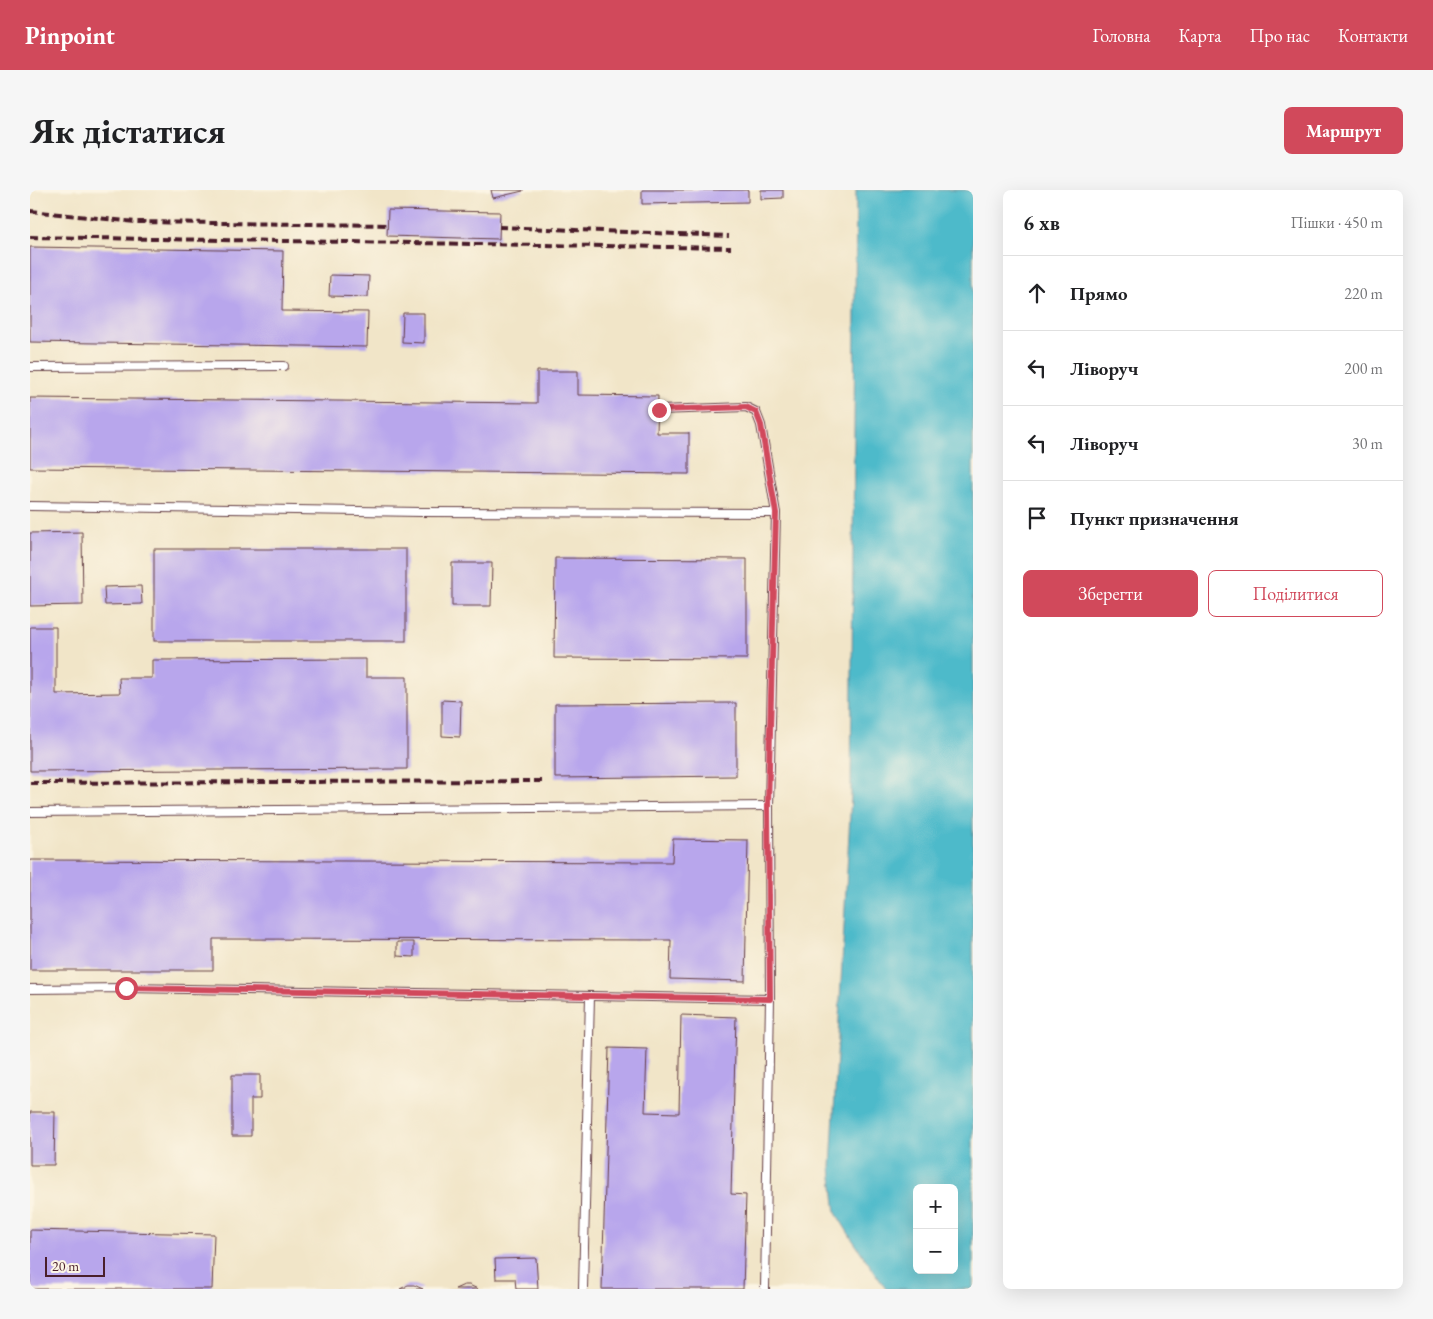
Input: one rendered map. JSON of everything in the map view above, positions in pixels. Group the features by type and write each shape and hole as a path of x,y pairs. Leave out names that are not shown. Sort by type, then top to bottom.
{"lane":[{"path":"30,366 284,366"},
{"path":"659,410 746,407 756,412 761,425 776,513 768,806 770,999 765,1289"},
{"path":"30,506 421,512 776,513"},
{"path":"30,812 768,806"},
{"path":"30,989 126,988 770,999"},
{"path":"583,1289 590,996"}],"water":[{"path":"856,190 973,190 973,1289 886,1289 836,1213 831,1168 851,796"}],"building":[{"path":"491,190 523,190 523,191 493,198"},
{"path":"642,190 748,190 748,202 642,204"},
{"path":"761,190 783,190 783,198 761,199"},
{"path":"388,210 500,212 499,239 387,236"},
{"path":"30,247 283,251 282,311 368,312 367,347 30,342"},
{"path":"330,275 369,276 368,297 329,296"},
{"path":"403,313 424,313 424,343 402,342"},
{"path":"537,371 578,371 578,395 658,396 657,433 689,433 689,474 30,468 30,398 537,403"},
{"path":"82,532 83,605 30,606 30,533"},
{"path":"154,549 406,549 406,641 154,641"},
{"path":"555,558 747,559 747,659 554,658"},
{"path":"452,563 492,563 491,606 452,606"},
{"path":"141,586 142,604 105,605 104,587"},
{"path":"30,627 56,627 56,694 120,693 119,678 152,678 152,660 366,659 366,677 407,677 407,769 30,771"},
{"path":"442,700 461,701 460,737 442,736"},
{"path":"736,703 736,776 555,778 555,704"},
{"path":"673,839 748,840 745,981 670,979 671,940 213,939 213,970 30,970 30,860 672,862"},
{"path":"397,942 414,942 414,957 397,956"},
{"path":"681,1015 736,1017 731,1194 746,1195 743,1289 602,1289 609,1048 647,1049 645,1112 679,1113"},
{"path":"232,1075 260,1075 260,1099 251,1099 251,1136 232,1136"},
{"path":"30,1112 55,1112 54,1165 30,1165"},
{"path":"30,1230 214,1234 212,1289 30,1289"},
{"path":"536,1258 538,1289 516,1289 515,1279 496,1279 495,1259"},
{"path":"408,1285 414,1285 423,1289 400,1289"},
{"path":"469,1285 478,1289 455,1289"}],"railway":[{"path":"30,211 135,222 388,225"},
{"path":"499,227 729,236"},
{"path":"30,237 731,248"},
{"path":"30,783 546,781"}],"route":[{"path":"126,988 770,999 768,806 776,513 761,425 756,412 746,407 659,410"}]}
